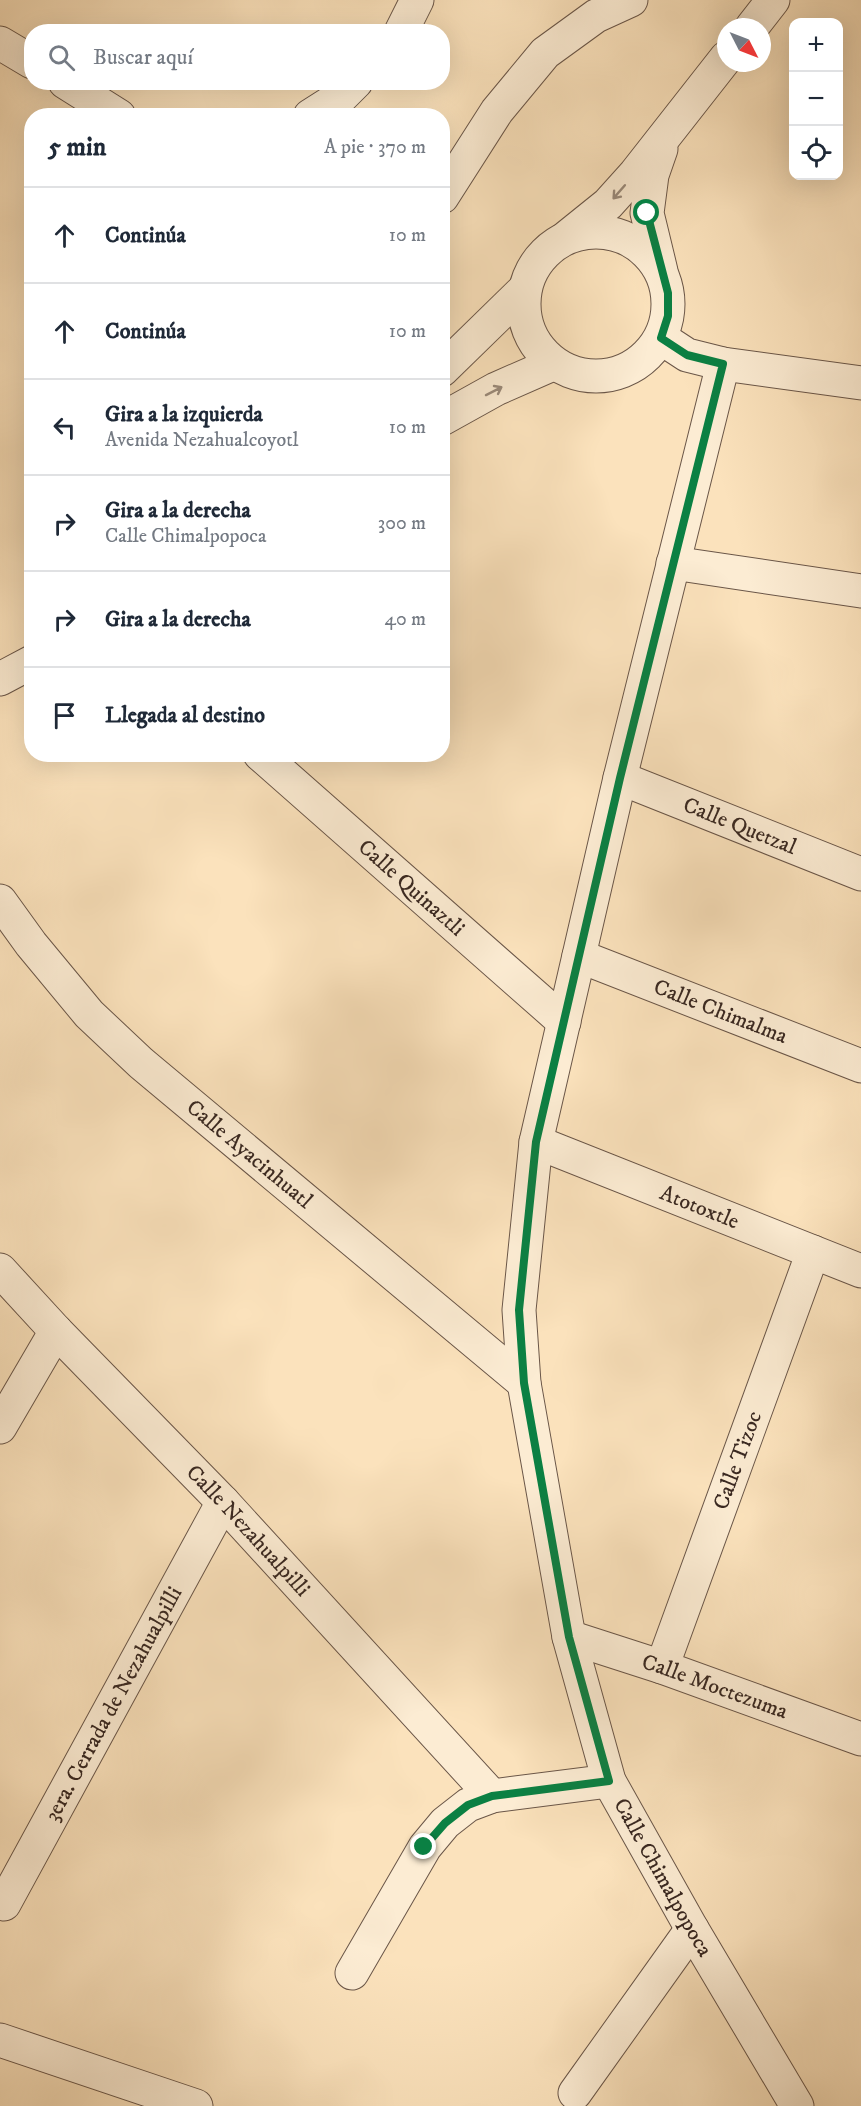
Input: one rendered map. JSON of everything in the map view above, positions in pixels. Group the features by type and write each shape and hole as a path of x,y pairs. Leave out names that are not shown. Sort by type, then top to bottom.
{"street":[{"path":"405,24 417,0"},
{"path":"450,184 497,111 545,54 596,16 631,0"},
{"path":"759,18 774,0"},
{"path":"0,43 24,57"},
{"path":"668,130 652,175 647,213 668,293 668,316 661,338 646,357 625,371 600,377 575,375 553,364 534,343 527,326 524,317 525,289 533,268 547,250 566,238 608,204 635,174 668,130 717,69"},
{"path":"78,90 106,108"},
{"path":"323,108 348,90"},
{"path":"566,238 593,231 620,235 644,249 662,272"},
{"path":"450,362 525,289"},
{"path":"661,338 687,355 723,364 861,383"},
{"path":"450,414 495,389 553,364"},
{"name":"Calle Chimalpopoca","path":"723,364 620,778 536,1142 519,1310 524,1383 569,1637 609,1781 692,1929 797,2106"},
{"path":"673,563 861,591"},
{"path":"0,679 24,666"},
{"name":"Calle Quinaztli","path":"269,762 564,1022"},
{"name":"Calle Quetzal","path":"620,778 861,874"},
{"name":"Calle Ayacinhuatl","path":"0,901 89,1014 141,1063 524,1383"},
{"name":"Calle Chimalma","path":"579,956 861,1066"},
{"name":"Atotoxtle","path":"536,1142 861,1271"},
{"name":"Calle Tizoc","path":"662,1667 813,1252"},
{"name":"Calle Nezahualpilli","path":"0,1270 56,1331 223,1502 492,1796"},
{"path":"0,1427 56,1331"},
{"name":"3era. Cerrada de Nezahualpilli","path":"4,1904 223,1502"},
{"name":"Calle Moctezuma","path":"569,1637 662,1667 861,1739"},
{"path":"352,1973 424,1847 445,1823 468,1805 492,1796 609,1781"},
{"path":"575,2093 692,1929"},
{"path":"0,2040 196,2106"}],"route":[{"path":"424,1847 445,1823 468,1805 492,1796 609,1781 569,1637 524,1383 519,1310 536,1142 620,778 723,364 687,355 661,338 668,316 668,293 647,213"}]}
